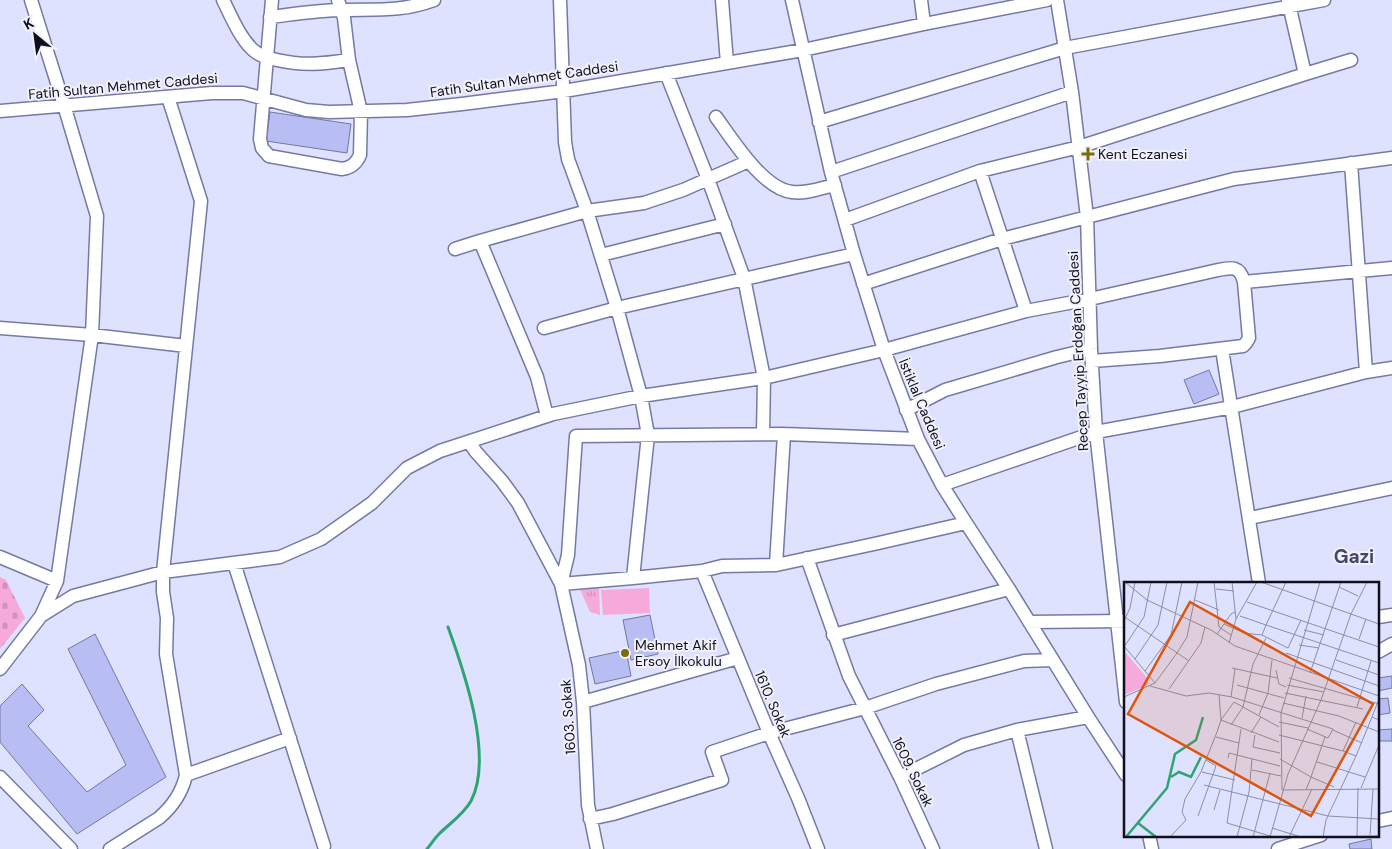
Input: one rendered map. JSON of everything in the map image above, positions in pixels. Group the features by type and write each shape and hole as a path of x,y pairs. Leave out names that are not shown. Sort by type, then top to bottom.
{"street":[{"path":"0,670 41,616 57,581 92,335 97,216 31,0"},
{"path":"223,0 241,34 251,48 267,58 296,64 318,64 349,60"},
{"path":"272,0 260,139 262,148 268,156 342,169 355,164 360,155 362,112 349,60 344,18 340,5"},
{"path":"270,16 340,5 394,10 434,0"},
{"path":"560,0 565,142 568,159 587,211 617,308 641,396 648,435 633,578"},
{"path":"722,0 728,63"},
{"name":"İstiklal Caddesi","path":"792,0 834,185 884,350 918,439 942,485 1124,772"},
{"path":"921,0 924,24"},
{"name":"Fatih Sultan Mehmet Caddesi","path":"0,111 212,92 243,93 306,110 329,112 407,110 564,91 666,74 803,50 1047,0"},
{"name":"Recep Tayyip Erdoğan Caddesi","path":"1057,0 1080,147 1088,217 1096,432 1121,621 1124,670"},
{"path":"819,122 1065,48 1289,3 1324,0"},
{"path":"1289,3 1305,74"},
{"path":"845,220 980,171 1080,147 1350,60"},
{"path":"666,74 708,179 744,278 764,378 763,434"},
{"path":"831,172 1072,92"},
{"path":"110,849 166,812 172,806 181,790 186,775 166,654 163,572 201,201 168,97"},
{"path":"716,117 749,161 771,183 786,191 799,193 834,185"},
{"path":"863,284 1002,239 1234,179 1392,158"},
{"path":"455,249 480,240 587,211 644,204 683,190 749,161"},
{"path":"1351,163 1366,372"},
{"path":"980,171 1026,311"},
{"path":"601,255 725,224"},
{"path":"480,240 537,377 547,416"},
{"path":"544,328 617,308 854,254"},
{"path":"41,616 73,596 163,572 280,557 321,539 372,503 407,468 440,451 547,416 641,396 764,378 884,350 1026,311 1090,299 1230,267 1240,272 1244,282 1249,338 1243,346 1222,349 1057,357 945,390 906,410"},
{"path":"1244,282 1392,268"},
{"path":"0,328 92,335 186,346"},
{"path":"1222,349 1259,582"},
{"path":"942,485 1096,432 1232,407 1366,372 1392,368"},
{"path":"776,565 784,434"},
{"path":"561,584 568,555 576,436 784,434 918,439"},
{"path":"469,442 518,503 561,584"},
{"path":"1250,518 1392,488"},
{"path":"561,584 633,578 722,566 776,565 966,523"},
{"path":"0,557 57,581"},
{"name":"1609. Sokak","path":"807,558 849,676 900,777 933,849"},
{"path":"234,562 324,846"},
{"name":"1610. Sokak","path":"702,570 768,733 798,798 818,849"},
{"name":"1603. Sokak","path":"561,584 579,664 583,702 588,805 597,849"},
{"path":"833,635 1009,589"},
{"path":"1029,622 1121,621"},
{"path":"1380,651 1392,644"},
{"path":"583,702 738,658"},
{"path":"590,819 613,814 722,780 712,752 768,733 864,708 936,684 1024,661 1053,660"},
{"path":"900,777 964,745 1017,730 1088,717"},
{"path":"1017,730 1046,849"},
{"path":"186,775 290,738"},
{"path":"0,777 71,849"},
{"path":"1148,836 1152,849"},
{"path":"1278,849 1318,839"}],"green space":[{"path":"0,577 6,580 25,618 0,649"},
{"path":"599,586 600,615 590,612 579,587"},
{"path":"649,588 650,613 603,615 601,590"}],"building":[{"path":"270,112 351,124 347,153 266,141"},
{"path":"1209,370 1219,394 1194,404 1184,380"},
{"path":"650,615 658,654 631,660 623,620"},
{"path":"95,634 166,777 77,834 0,742 0,706 22,684 44,710 28,726 87,792 126,765 68,649"},
{"path":"626,650 631,676 595,684 589,658"},
{"path":"1392,676 1392,688 1380,691 1380,678"},
{"path":"1388,698 1390,713 1380,715 1380,699"},
{"path":"1392,729 1392,741 1380,741 1380,730"},
{"path":"1371,839 1372,849 1350,849 1349,844"}],"waterway":[{"path":"427,849 439,834 464,811 471,801 477,783 479,761 474,714 462,667 448,627"}],"place":[{"name":"Kent Eczanesi","path":"1088,154"},
{"name":"Mehmet Akif Ersoy İlkokulu","path":"625,653"}],"district":[{"name":"Gazi","path":"1354,556"}]}
